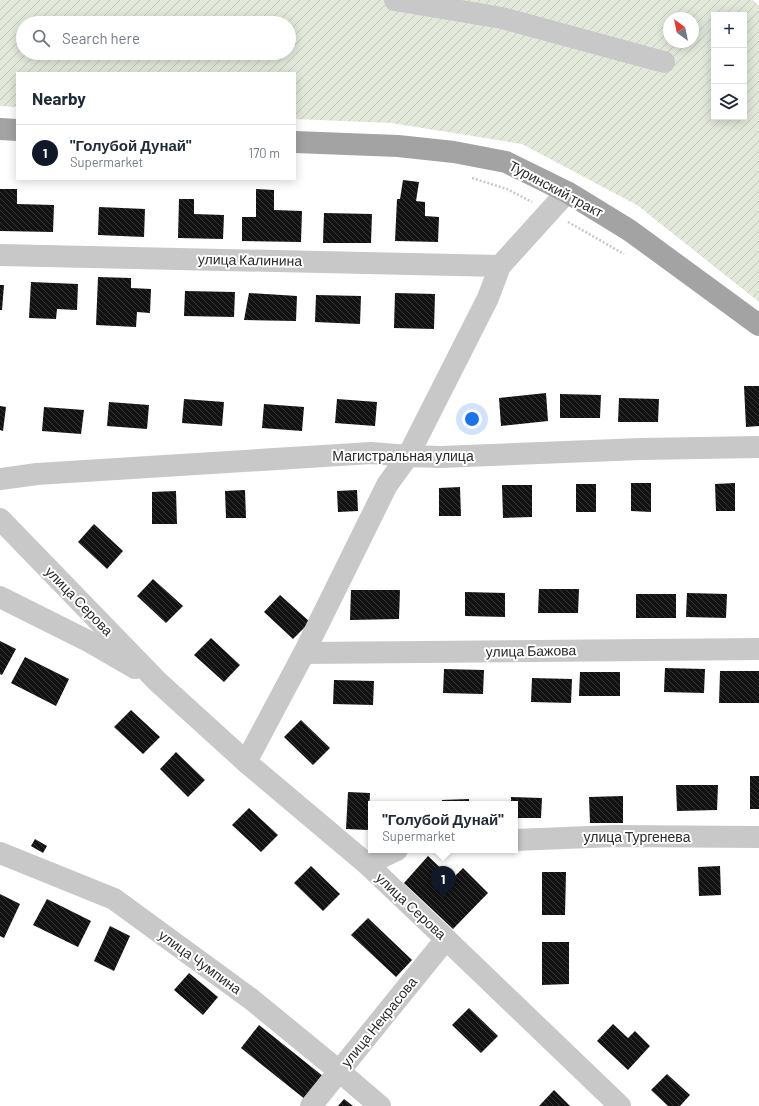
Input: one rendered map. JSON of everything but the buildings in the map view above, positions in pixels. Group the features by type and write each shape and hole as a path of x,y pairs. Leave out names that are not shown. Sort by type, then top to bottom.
{"main road":[{"path":"0,130 16,130"},
{"name":"Туринский тракт","path":"296,142 398,146 454,152 506,162 567,192 629,230 759,325"}],"street":[{"path":"395,0 502,18 664,62"},
{"path":"246,762 304,653 387,485 408,456 488,298 500,266 567,192"},
{"name":"улица Калинина","path":"0,255 500,266"},
{"name":"Магистральная улица","path":"0,479 38,474 371,453 441,457 641,449 759,447"},
{"name":"улица Серова","path":"0,519 158,682 246,762 367,864 620,1106"},
{"name":"улица Серова","path":"0,598 90,642 158,682"},
{"name":"улица Бажова","path":"304,653 759,649"},
{"name":"улица Тургенева","path":"518,840 614,836 759,837"},
{"name":"улица Чумпина","path":"0,853 114,899 251,999 380,1106"},
{"path":"367,864 391,853"},
{"name":"улица Некрасова","path":"311,1106 446,938"}],"shaded area":[{"path":"0,0 753,0 759,6 759,302 637,205 522,144 391,123 296,119 296,72 16,72 16,107 0,106"}],"place":[{"name":"\"Голубой Дунай\"","path":"443,899"}]}
